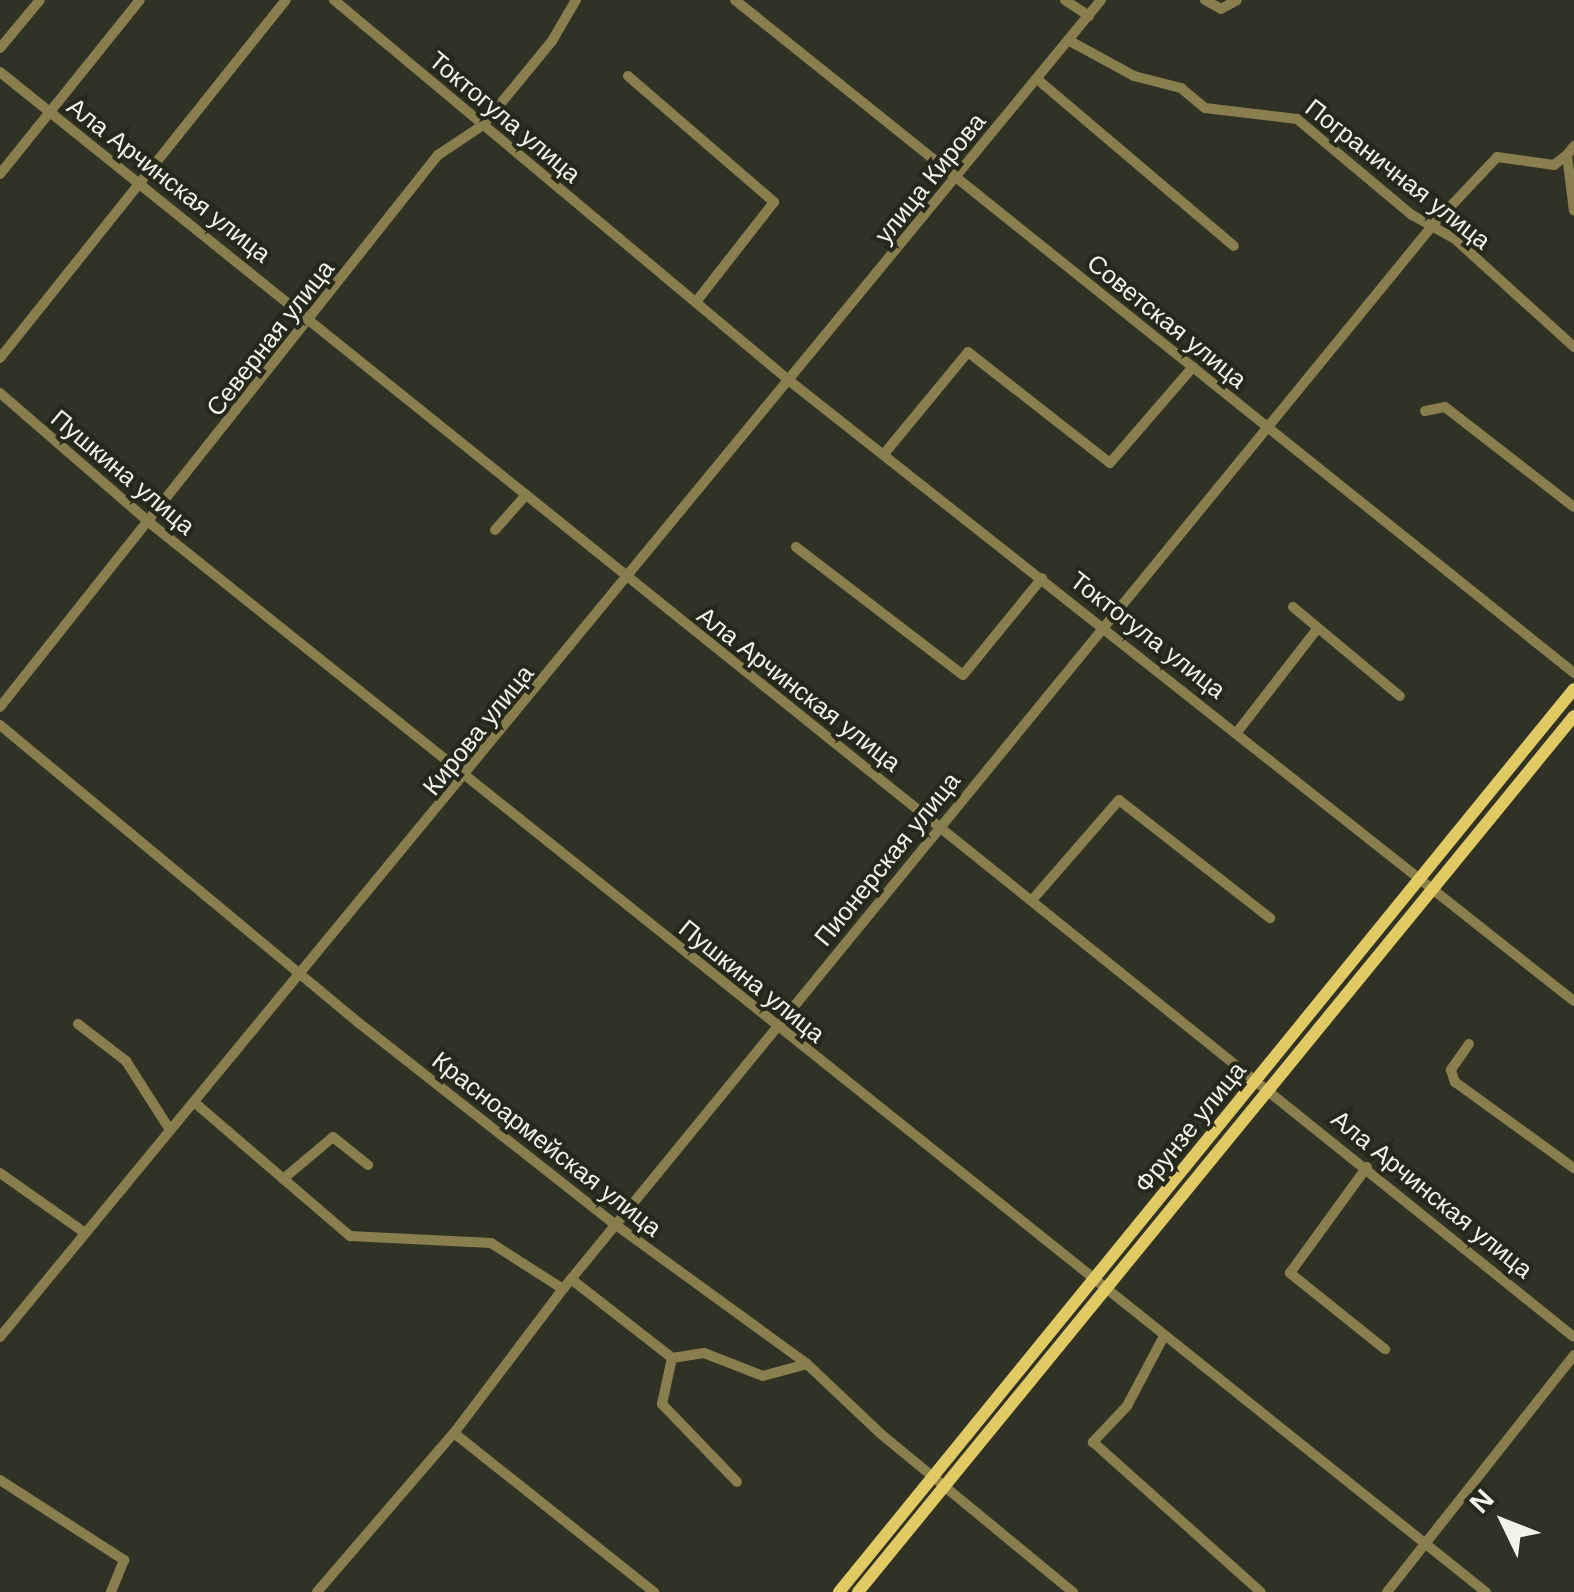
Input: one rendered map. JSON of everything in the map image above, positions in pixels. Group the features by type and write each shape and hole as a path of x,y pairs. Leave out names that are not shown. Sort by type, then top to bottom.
{"main road":[{"name":"Фрунзе улица","path":"839,1592 1574,689"},
{"name":"Фрунзе улица","path":"858,1592 1574,716"}],"street":[{"path":"0,48 40,0"},
{"path":"0,174 140,0"},
{"path":"0,358 144,183 286,0"},
{"name":"Токтогула улица","path":"334,0 791,382 1574,1001"},
{"name":"Северная улица","path":"0,707 150,523 438,155 483,124 552,41 576,0"},
{"name":"Советская улица","path":"735,0 1574,673"},
{"path":"1065,0 1090,16"},
{"name":"улица Кирова","path":"791,382 1100,0"},
{"path":"1205,0 1221,9 1238,0"},
{"name":"Пограничная улица","path":"1068,40 1134,76 1181,88 1205,108 1298,119 1412,215 1433,225 1574,347"},
{"name":"Ала Арчинская улица","path":"0,72 312,317 626,579 1272,1088 1574,1336"},
{"path":"628,76 774,202 696,302"},
{"path":"1037,79 1234,246"},
{"path":"1570,151 1574,211"},
{"name":"Пионерская улица","path":"317,1592 454,1433 567,1284 1433,225 1497,158 1554,165 1570,151"},
{"path":"884,454 968,352 1110,463 1194,368"},
{"name":"Кирова улица","path":"0,1338 791,382"},
{"name":"Пушкина улица","path":"0,393 150,523 466,778 1486,1592"},
{"path":"1425,411 1445,407 1574,506"},
{"path":"495,530 526,495"},
{"path":"796,547 963,675 1042,578"},
{"path":"1292,607 1400,696"},
{"path":"1238,732 1318,628"},
{"name":"Красноармейская улица","path":"0,725 301,974 616,1225 807,1364 933,1476 1074,1592"},
{"path":"1034,899 1119,800 1270,918"},
{"path":"78,1024 126,1061 170,1130"},
{"path":"1469,1044 1451,1070 1455,1082 1574,1168"},
{"path":"194,1102 350,1236 492,1243 567,1284 672,1358 704,1353 762,1376 807,1364"},
{"path":"284,1179 334,1137 368,1165"},
{"path":"1367,1166 1290,1273 1385,1349"},
{"path":"0,1173 85,1233"},
{"path":"1164,1336 1126,1406 1093,1442 1261,1592"},
{"path":"1387,1592 1574,1355"},
{"path":"672,1358 662,1404 736,1482"},
{"path":"454,1433 654,1592"},
{"path":"0,1480 124,1560 111,1592"}]}
